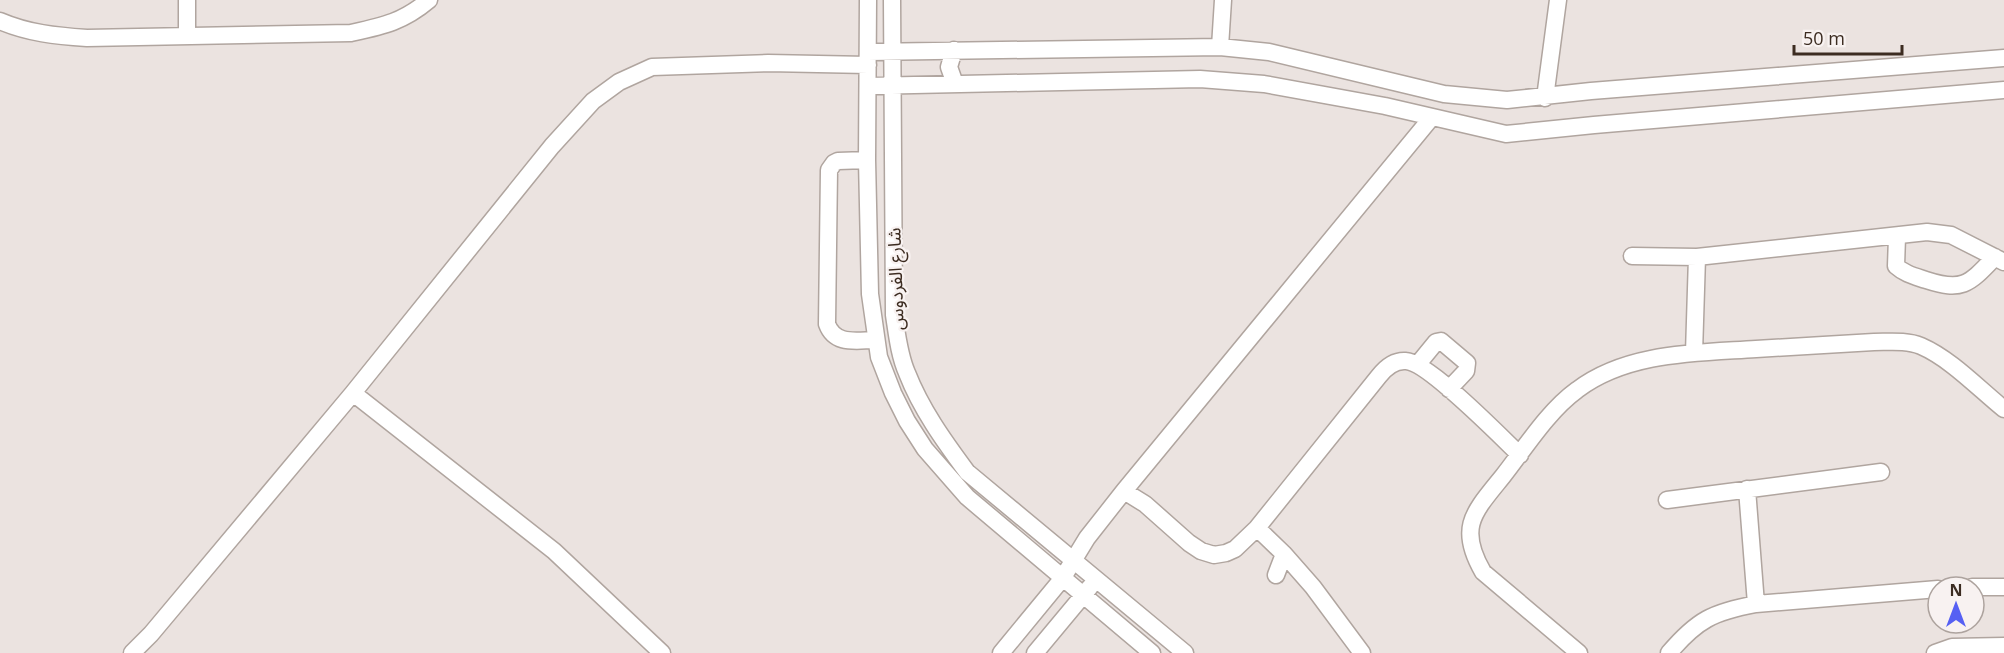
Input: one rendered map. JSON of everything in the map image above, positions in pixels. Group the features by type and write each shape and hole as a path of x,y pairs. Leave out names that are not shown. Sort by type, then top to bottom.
{"street":[{"path":"187,0 187,36"},
{"path":"0,21 23,30 54,36 87,38 351,33 391,25 418,10 429,0"},
{"name":"شارع الفردوس","path":"868,0 867,160 870,284 879,357 893,393 925,449 967,497 1152,653"},
{"path":"1220,47 1223,0"},
{"path":"1545,98 1558,0"},
{"path":"867,17 892,8"},
{"name":"شارع الفردوس","path":"892,8 894,315 906,372 943,440 967,472 1185,653"},
{"path":"132,653 158,627 353,393 552,146 593,101 619,82 652,67 867,58 892,51 1220,47 1269,52 1444,94 1507,100 1545,98 1591,91 2004,58"},
{"path":"954,50 949,67 955,84"},
{"path":"867,86 1200,80 1264,84 1385,106 1506,134 1594,124 2004,90"},
{"path":"1001,653 1062,579 1087,538 1124,491 1432,117"},
{"path":"867,129 892,128"},
{"path":"867,160 834,163 830,170 827,324 833,335 844,340 876,340"},
{"path":"1632,256 1697,257 1927,232 1951,235 1999,259 1973,279 1960,285 1945,286 1903,273 1896,266 1897,237"},
{"path":"1694,353 1697,257"},
{"path":"1418,364 1436,342 1441,341 1446,344 1467,363 1466,371 1449,389"},
{"path":"1579,653 1483,572 1471,544 1469,526 1480,504 1556,409 1577,389 1607,372 1637,362 1694,353 1906,342 1921,346 1946,361 2004,409"},
{"path":"1124,491 1145,504 1201,551 1214,555 1226,554 1235,549 1257,528 1388,366 1398,361 1418,364 1449,389 1520,455"},
{"path":"353,393 554,551 662,653"},
{"path":"1667,500 1881,472"},
{"path":"1747,489 1755,604"},
{"path":"1257,528 1284,554 1334,612 1362,653"},
{"path":"1276,575 1284,554"},
{"path":"1035,653 1096,579"},
{"path":"1986,587 2004,587"},
{"path":"1669,653 1686,633 1705,618 1733,608 1755,604 1926,590"},
{"path":"1935,653 1952,647 2004,646"}]}
